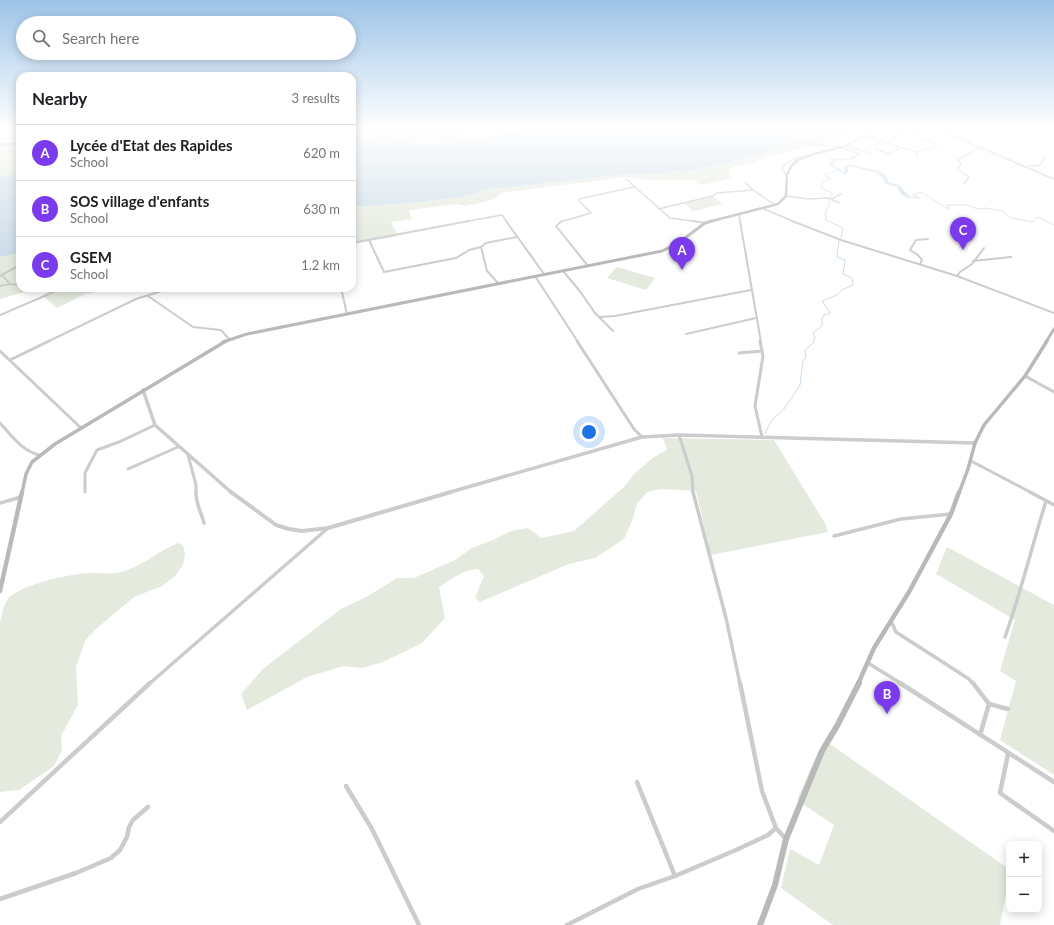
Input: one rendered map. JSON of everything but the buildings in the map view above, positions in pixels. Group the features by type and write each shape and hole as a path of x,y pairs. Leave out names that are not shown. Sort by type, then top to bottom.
{"main road":[{"path":"0,589 29,467 39,455 143,390 229,339 247,334 668,249 705,223 775,205 786,196 787,176 790,170"},
{"path":"760,925 775,885 786,840 822,751 837,726 874,648 909,592 950,514 971,461 974,444 984,425 1025,376 1054,329"}],"street":[{"path":"783,170 787,176"},
{"path":"959,170 969,177 964,183"},
{"path":"1031,170 1054,180"},
{"path":"626,179 658,209 670,218 705,223"},
{"path":"746,183 753,190 775,205"},
{"path":"588,266 556,226 557,224 562,221 591,214 579,201 579,199 634,187"},
{"path":"658,209 713,196 718,193 753,190"},
{"path":"786,196 812,199 820,197 838,197 841,194"},
{"path":"831,198 839,203"},
{"path":"764,208 800,225 841,240 956,276 1054,313"},
{"path":"738,214 763,356 755,406 762,438"},
{"path":"356,242 502,215 544,274"},
{"path":"369,240 384,272 456,258 469,250 481,247 486,243 517,237"},
{"path":"920,264 922,260 920,257 910,250 916,240 928,240"},
{"path":"481,247 485,258 485,268 488,275 499,284"},
{"path":"956,276 973,261 984,248"},
{"path":"977,256 984,259"},
{"path":"973,261 1011,257"},
{"path":"10,284 1,275 16,267"},
{"path":"563,271 579,290 595,313 613,331"},
{"path":"534,276 634,429 642,437"},
{"path":"0,286 16,285"},
{"path":"600,317 615,316 751,290"},
{"path":"0,315 53,292"},
{"path":"10,360 124,305 160,292"},
{"path":"342,292 347,314"},
{"path":"148,296 193,327 221,330 229,339"},
{"path":"686,334 756,318"},
{"path":"0,351 81,428"},
{"path":"740,354 762,351"},
{"path":"0,358 5,356"},
{"path":"1025,376 1054,392"},
{"path":"143,390 155,425 178,447 238,498 276,525 284,529 308,532 328,528 642,437 679,435 974,444"},
{"path":"0,424 22,448 39,455"},
{"path":"85,492 85,473 97,450 119,442 155,425"},
{"path":"0,431 5,429"},
{"path":"679,435 692,476 693,493 726,618 762,791 776,828 786,840"},
{"path":"128,470 178,447"},
{"path":"188,455 196,485 196,503 200,509 204,523"},
{"path":"971,461 1054,505"},
{"path":"0,503 21,497"},
{"path":"1005,637 1018,600 1028,560 1046,501"},
{"path":"834,536 901,519 950,514"},
{"path":"0,822 129,702 328,528"},
{"path":"891,621 896,632 969,679 989,704 1008,709"},
{"path":"868,663 1008,754 1054,782"},
{"path":"980,735 989,704"},
{"path":"1008,754 1000,793 1054,831"},
{"path":"638,782 652,823 675,876"},
{"path":"346,786 372,829 419,925"},
{"path":"0,899 76,874 111,858 116,854 127,837 129,827 133,820 148,807"},
{"path":"567,925 638,888 675,876 768,835 776,828"}],"shaded area":[{"path":"0,170 16,170 16,177 0,176"},
{"path":"690,170 730,170 729,175 732,178 701,185 693,180 649,180 627,177 501,193 495,199 466,206 456,204 409,210 412,219 391,222 398,236 356,243 356,207 422,202 461,197 491,189 620,175 669,173 673,171 681,172"},
{"path":"713,197 723,204 693,211 684,203"},
{"path":"16,254 16,292 24,292 0,299 0,257"},
{"path":"617,267 655,278 646,290 607,278"},
{"path":"50,292 93,292 87,293 57,308 42,295"},
{"path":"663,438 774,440 826,525 828,532 711,555 696,491 660,489 647,492 637,504 632,521 624,539 595,558 569,564 480,602 475,598 484,576 478,569 473,569 462,573 439,587 445,618 422,643 383,662 362,668 344,666 307,677 247,710 241,694 264,668 341,609 368,596 397,578 414,578 455,560 472,548 511,531 528,528 541,538 574,531 624,487 634,474 654,457 667,450"},
{"path":"178,543 183,545 185,554 183,565 175,576 162,586 134,597 96,629 85,641 76,667 78,705 61,736 62,750 54,766 19,790 0,792 0,622 8,599 23,589 46,581 72,575 122,572"},
{"path":"947,547 1054,605 1054,775 1000,740 1016,681 1000,671 1015,620 936,574"},
{"path":"827,742 1006,867 1006,894 1000,925 833,925 781,888 790,849 819,865 834,825 797,800 815,759"}],"water":[{"path":"356,170 694,170 686,172 673,171 668,173 620,175 491,189 461,197 422,202 356,207"},
{"path":"0,176 16,176 16,254 0,257"}],"waterway":[{"path":"837,170 824,175 831,179 823,182 821,188 832,193 832,196 828,199 830,203 825,213 826,220 843,228 841,238"},
{"path":"839,170 844,173 847,172 847,170"},
{"path":"870,170 878,172 885,177 887,183 898,186 903,193 909,197"},
{"path":"909,197 920,198 913,195 921,192 948,209 950,208 946,205 968,205 978,209 985,208 1004,211 1005,214 1012,218 1032,222 1038,217 1054,225"},
{"path":"765,433 772,420 784,409 800,385 803,360 806,358 805,350 813,343 815,337 813,333 822,326 822,319 824,315 830,313 822,301 837,295 842,290 853,285 852,278 843,274 845,260 837,257 839,240"}],"place":[{"name":"GSEM","path":"963,250"},
{"name":"Lycée d'Etat des Rapides","path":"682,270"},
{"name":"SOS village d'enfants","path":"887,714"}]}
